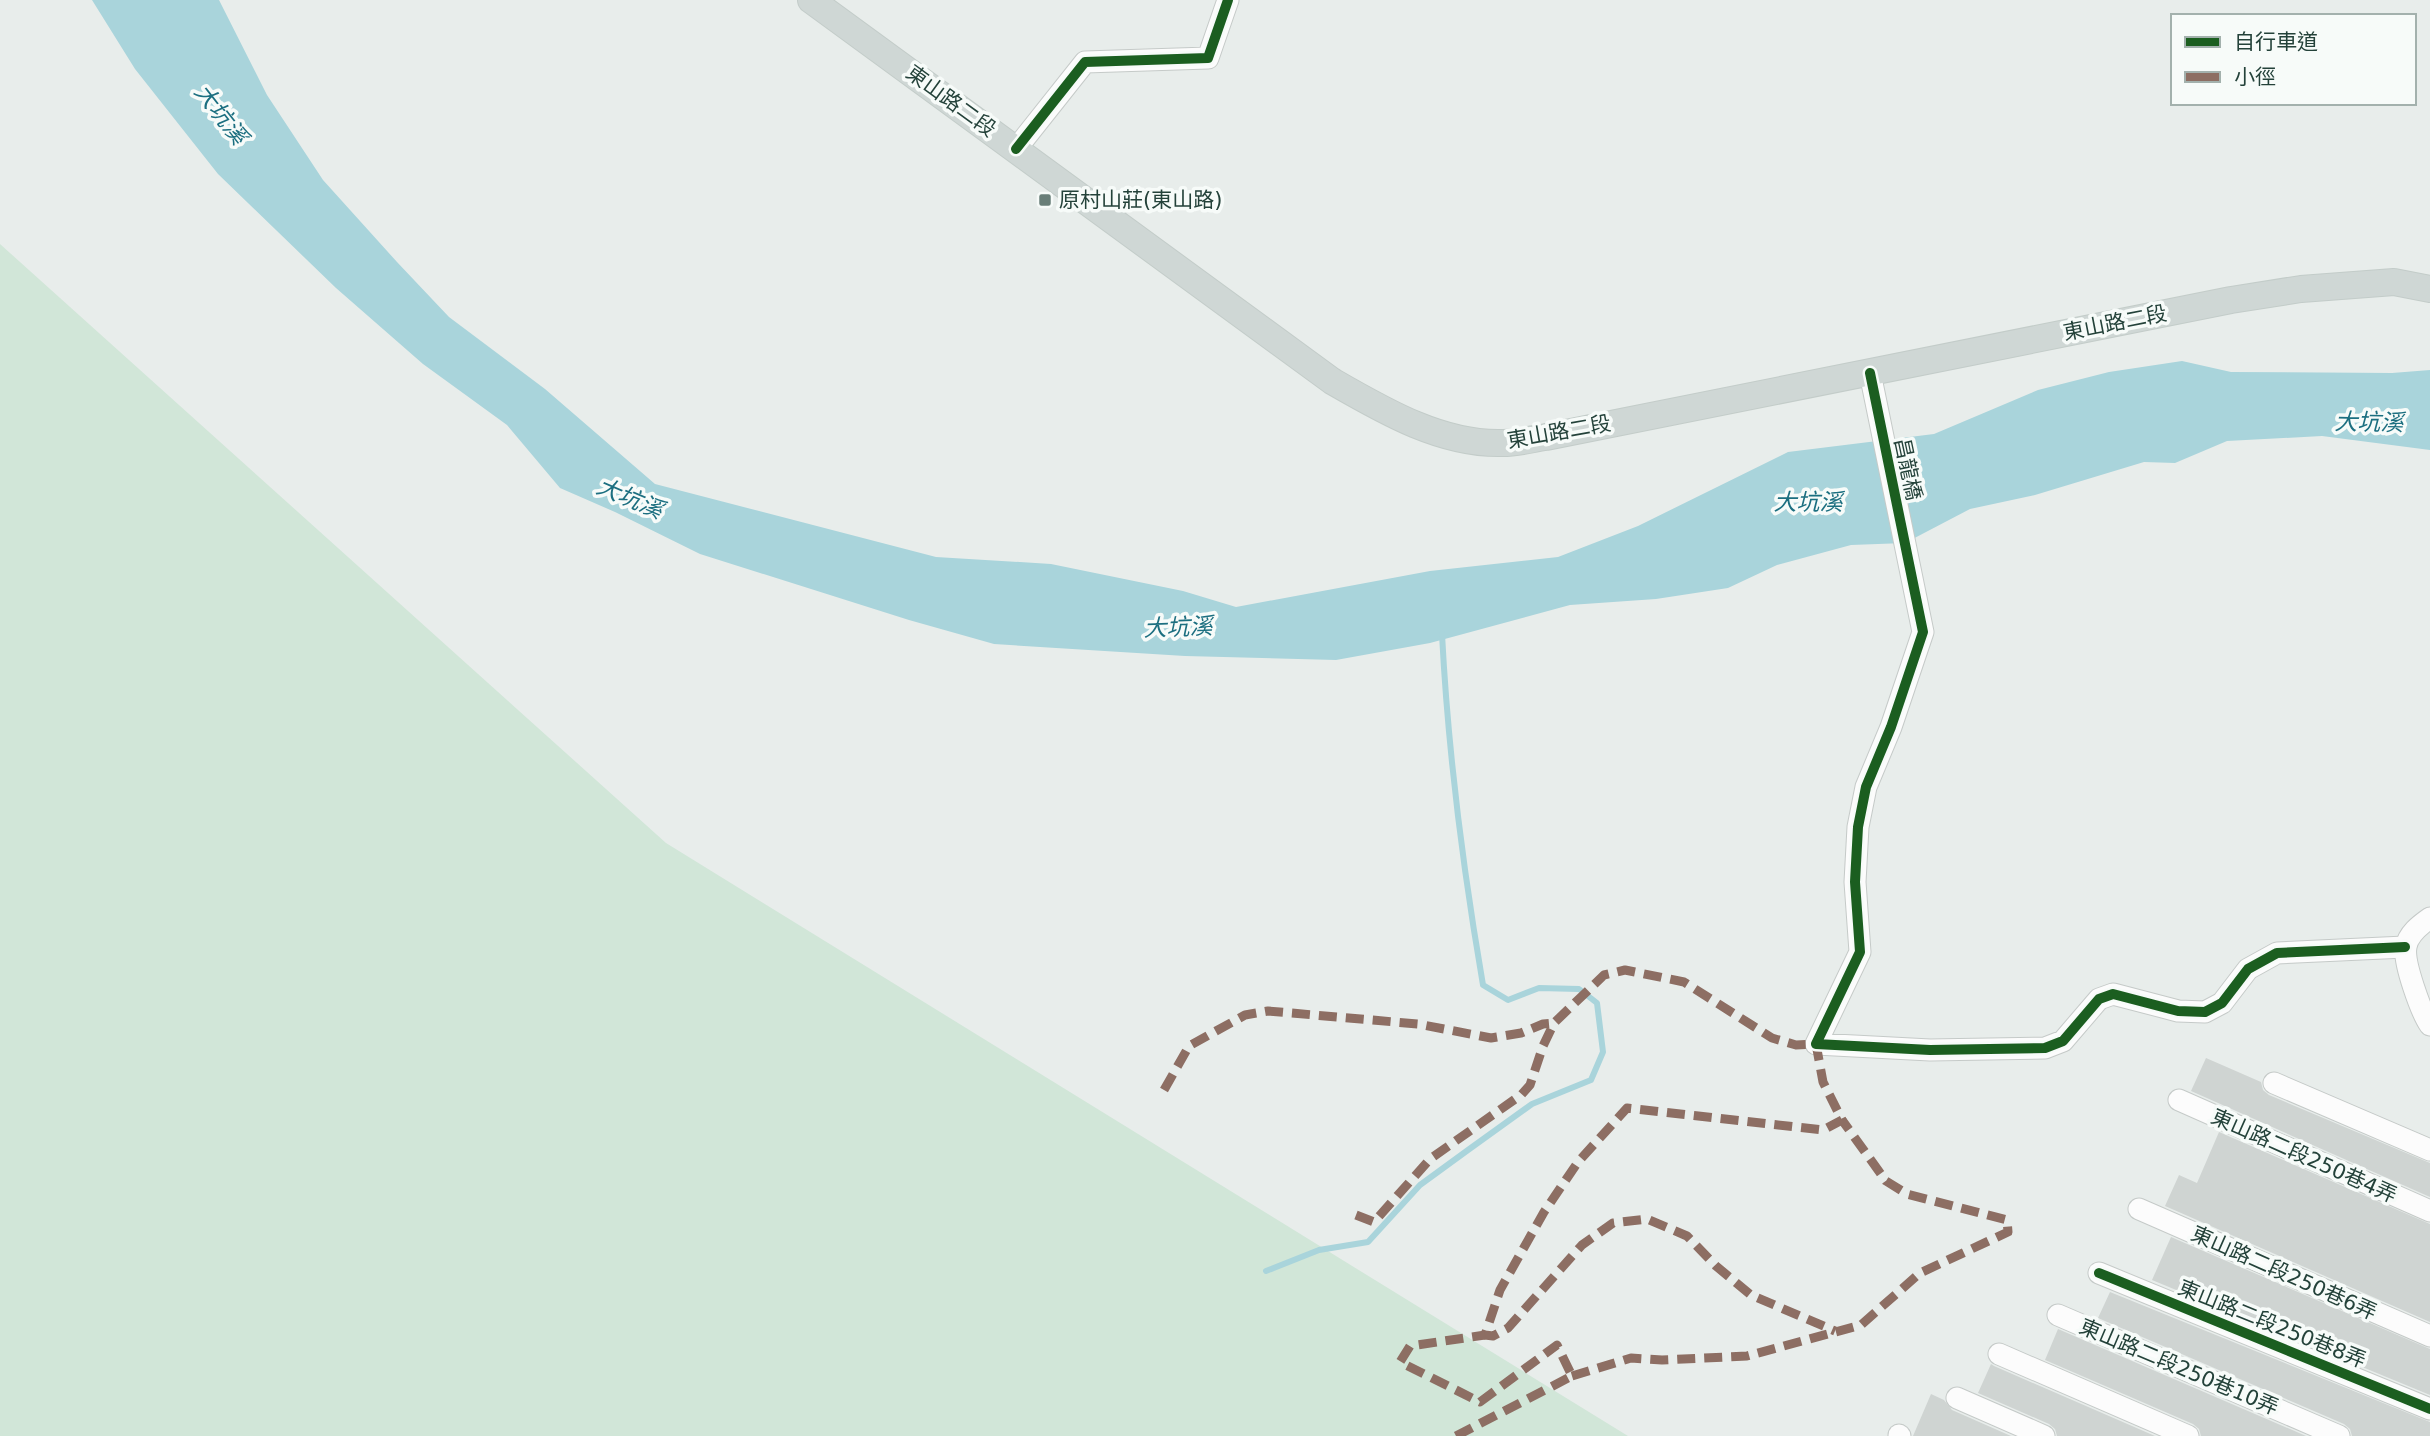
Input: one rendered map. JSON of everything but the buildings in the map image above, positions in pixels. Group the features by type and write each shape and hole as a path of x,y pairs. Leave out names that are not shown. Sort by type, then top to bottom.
{"main road":[{"name":"東山路二段","path":"811,0 1332,381 1428,430 1478,441 1503,443 2242,298 2301,289 2395,282 2430,289"}],"street":[{"path":"1016,149 1085,62 1208,58 1228,0"},
{"name":"昌龍橋","path":"1870,373 1923,632 1891,727 1866,786 1858,827 1855,882 1860,952 1816,1044 1930,1050 2045,1048 2063,1041 2099,999 2113,994 2178,1011 2205,1012 2221,1003 2248,969 2277,953 2405,947"},
{"path":"2430,918 2416,928 2405,947 2414,992 2430,1025"},
{"path":"2274,1083 2430,1150"},
{"name":"東山路二段250巷4弄","path":"2179,1101 2430,1211"},
{"name":"東山路二段250巷6弄","path":"2139,1209 2430,1336"},
{"name":"東山路二段250巷8弄","path":"2099,1273 2430,1409"},
{"name":"東山路二段250巷10弄","path":"2058,1315 2339,1436"},
{"path":"1999,1354 2188,1436"},
{"path":"1956,1398 2044,1436"}],"green space":[{"path":"0,244 666,843 1628,1436 0,1436"}],"water":[{"name":"大坑溪","path":"92,0 219,0 267,95 323,180 449,317 545,389 655,484 936,557 1051,564 1183,591 1236,607 1430,571 1558,557 1638,526 1788,452 1934,434 2038,390 2109,372 2182,361 2231,372 2392,373 2430,370 2430,450 2322,436 2227,441 2175,463 2144,462 2035,495 1970,509 1905,543 1851,545 1777,565 1728,588 1656,599 1570,605 1430,643 1336,660 1185,656 994,644 700,554 560,488 507,425 423,364 336,288 218,174 135,69"}],"waterway":[{"path":"1266,1271 1319,1250 1368,1242 1420,1185 1468,1150 1532,1104 1591,1080 1603,1052 1597,1003 1579,989 1539,988 1508,1000 1483,985 1457,810 1442,634"}],"marked path":[{"path":"1356,1215 1374,1222 1430,1159 1521,1095 1530,1085 1554,1023 1604,975 1625,970 1684,982 1772,1038 1796,1045 1816,1044 1823,1082 1842,1120 1823,1130 1627,1108 1578,1162 1544,1212 1500,1290 1485,1335 1493,1336 1508,1328 1582,1245 1613,1223 1647,1219 1687,1236 1716,1266 1751,1295 1835,1331"},
{"path":"1164,1090 1189,1046 1245,1015 1268,1011 1418,1024 1491,1038 1554,1023"},
{"path":"1572,1376 1631,1358 1662,1360 1747,1356 1861,1325 1920,1273 2008,1232 2007,1220 1907,1194 1886,1181 1842,1120"},
{"path":"1456,1436 1572,1376 1557,1345 1480,1402 1400,1362 1410,1346 1485,1335"}],"cycle path":[{"path":"1016,149 1085,62 1208,58 1228,0"},
{"path":"1870,373 1923,632 1891,727 1866,787 1858,827 1855,882 1860,952 1816,1044 1930,1050 2045,1048 2063,1041 2099,999 2113,994 2178,1011 2205,1012 2222,1003 2248,969 2277,953 2405,947"},
{"path":"2099,1273 2430,1409"}],"place":[{"name":"原村山莊(東山路)","path":"1045,200"}]}
